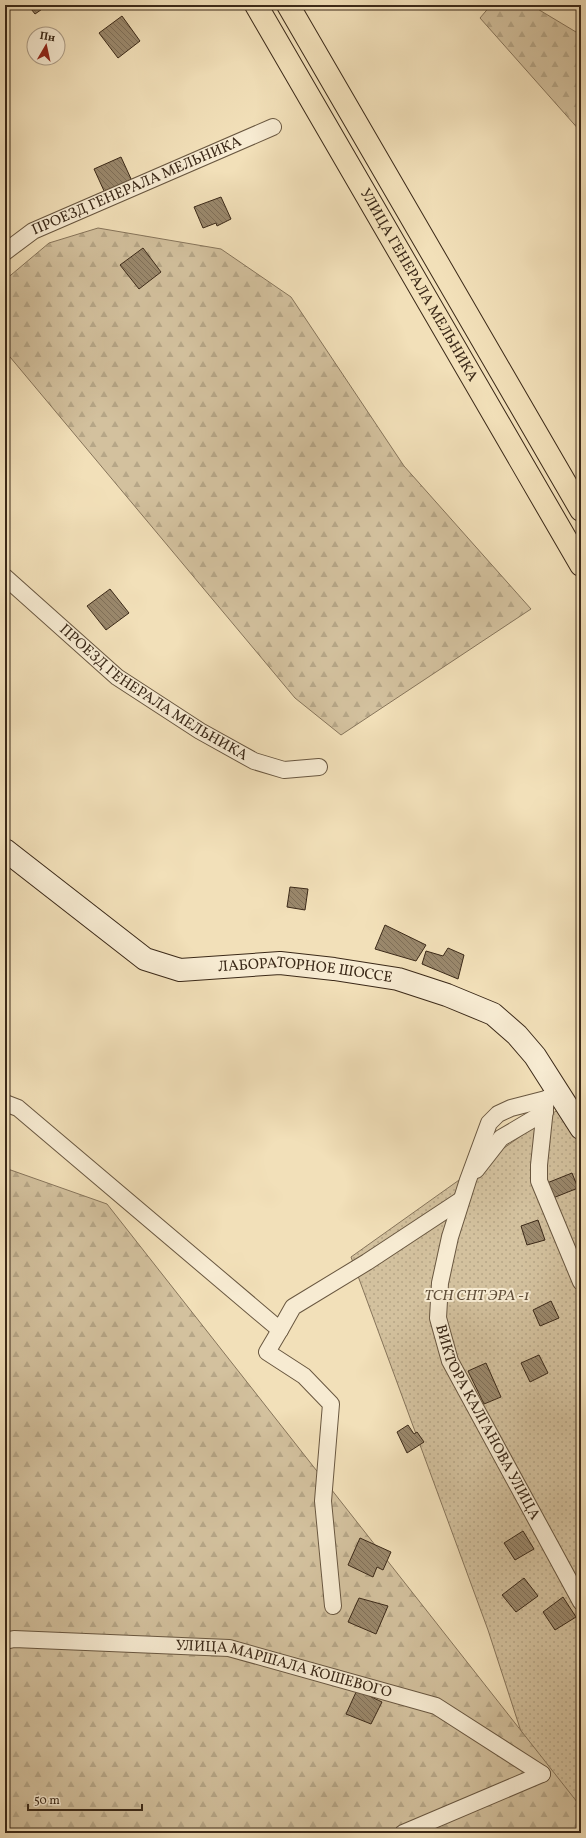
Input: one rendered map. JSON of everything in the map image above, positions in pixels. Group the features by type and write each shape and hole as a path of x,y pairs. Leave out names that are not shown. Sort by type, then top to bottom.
{"main road":[{"name":"УЛИЦА ГЕНЕРАЛА МЕЛЬНИКА","path":"256,5 581,565"},
{"name":"УЛИЦА ГЕНЕРАЛА МЕЛЬНИКА","path":"288,5 581,510"},
{"name":"ЛАБОРАТОРНОЕ ШОССЕ","path":"5,850 145,959 180,970 280,963 334,969 398,979 447,995 493,1014 517,1035 535,1056 549,1101 581,1128"}],"street":[{"name":"ПРОЕЗД ГЕНЕРАЛА МЕЛЬНИКА","path":"5,252 33,231 273,127"},
{"name":"ПРОЕЗД ГЕНЕРАЛА МЕЛЬНИКА","path":"5,577 117,677 200,731 254,761 284,770 319,767"},
{"name":"ВИКТОРА КАЛГАНОВА УЛИЦА","path":"549,1101 511,1108 498,1114 489,1123 461,1200 450,1237 440,1283 438,1318 450,1361 581,1602"},
{"path":"468,1180 501,1138 549,1101"},
{"path":"549,1101 539,1165 539,1181 581,1282"},
{"path":"5,1102 18,1108 280,1330"},
{"path":"333,1606 323,1501 331,1404 304,1376 267,1352 293,1307 361,1266 461,1200"},
{"name":"УЛИЦА МАРШАЛА КОШЕВОГО","path":"5,1641 14,1639 229,1648 436,1706 542,1774 403,1833"}],"green space":[{"path":"491,5 531,5 581,35 581,132 480,18"},
{"path":"98,228 221,249 291,297 404,466 531,609 341,735 295,698 5,351 5,280 49,243"},
{"name":"ТСН СНТ ЭРА -1","path":"563,1106 581,1129 581,1833 554,1833 488,1630 351,1257"},
{"path":"5,1168 107,1204 581,1807 581,1833 5,1833"}],"building":[{"path":"28,5 48,5 35,14"},
{"path":"122,16 140,41 118,58 99,33"},
{"path":"121,157 132,181 105,193 94,169"},
{"path":"221,197 231,219 217,226 216,223 203,228 194,207"},
{"path":"143,248 161,272 139,289 120,265"},
{"path":"110,589 129,613 106,630 87,606"},
{"path":"290,887 308,889 305,910 287,907"},
{"path":"385,925 426,945 416,961 375,949"},
{"path":"448,948 464,955 458,979 422,964 426,951 443,956"},
{"path":"572,1173 578,1188 553,1198 547,1183"},
{"path":"538,1220 545,1240 527,1245 521,1226"},
{"path":"551,1301 559,1318 540,1326 533,1310"},
{"path":"539,1355 548,1373 530,1382 521,1363"},
{"path":"486,1363 501,1397 484,1404 468,1371"},
{"path":"408,1425 414,1434 417,1432 424,1442 407,1453 397,1432"},
{"path":"523,1531 534,1549 515,1560 504,1543"},
{"path":"360,1538 391,1552 383,1570 377,1567 373,1577 348,1565"},
{"path":"524,1578 538,1596 516,1612 502,1595"},
{"path":"563,1597 576,1617 555,1630 543,1612"},
{"path":"359,1598 388,1606 376,1634 348,1622"},
{"path":"357,1690 382,1702 371,1724 346,1714"}]}
